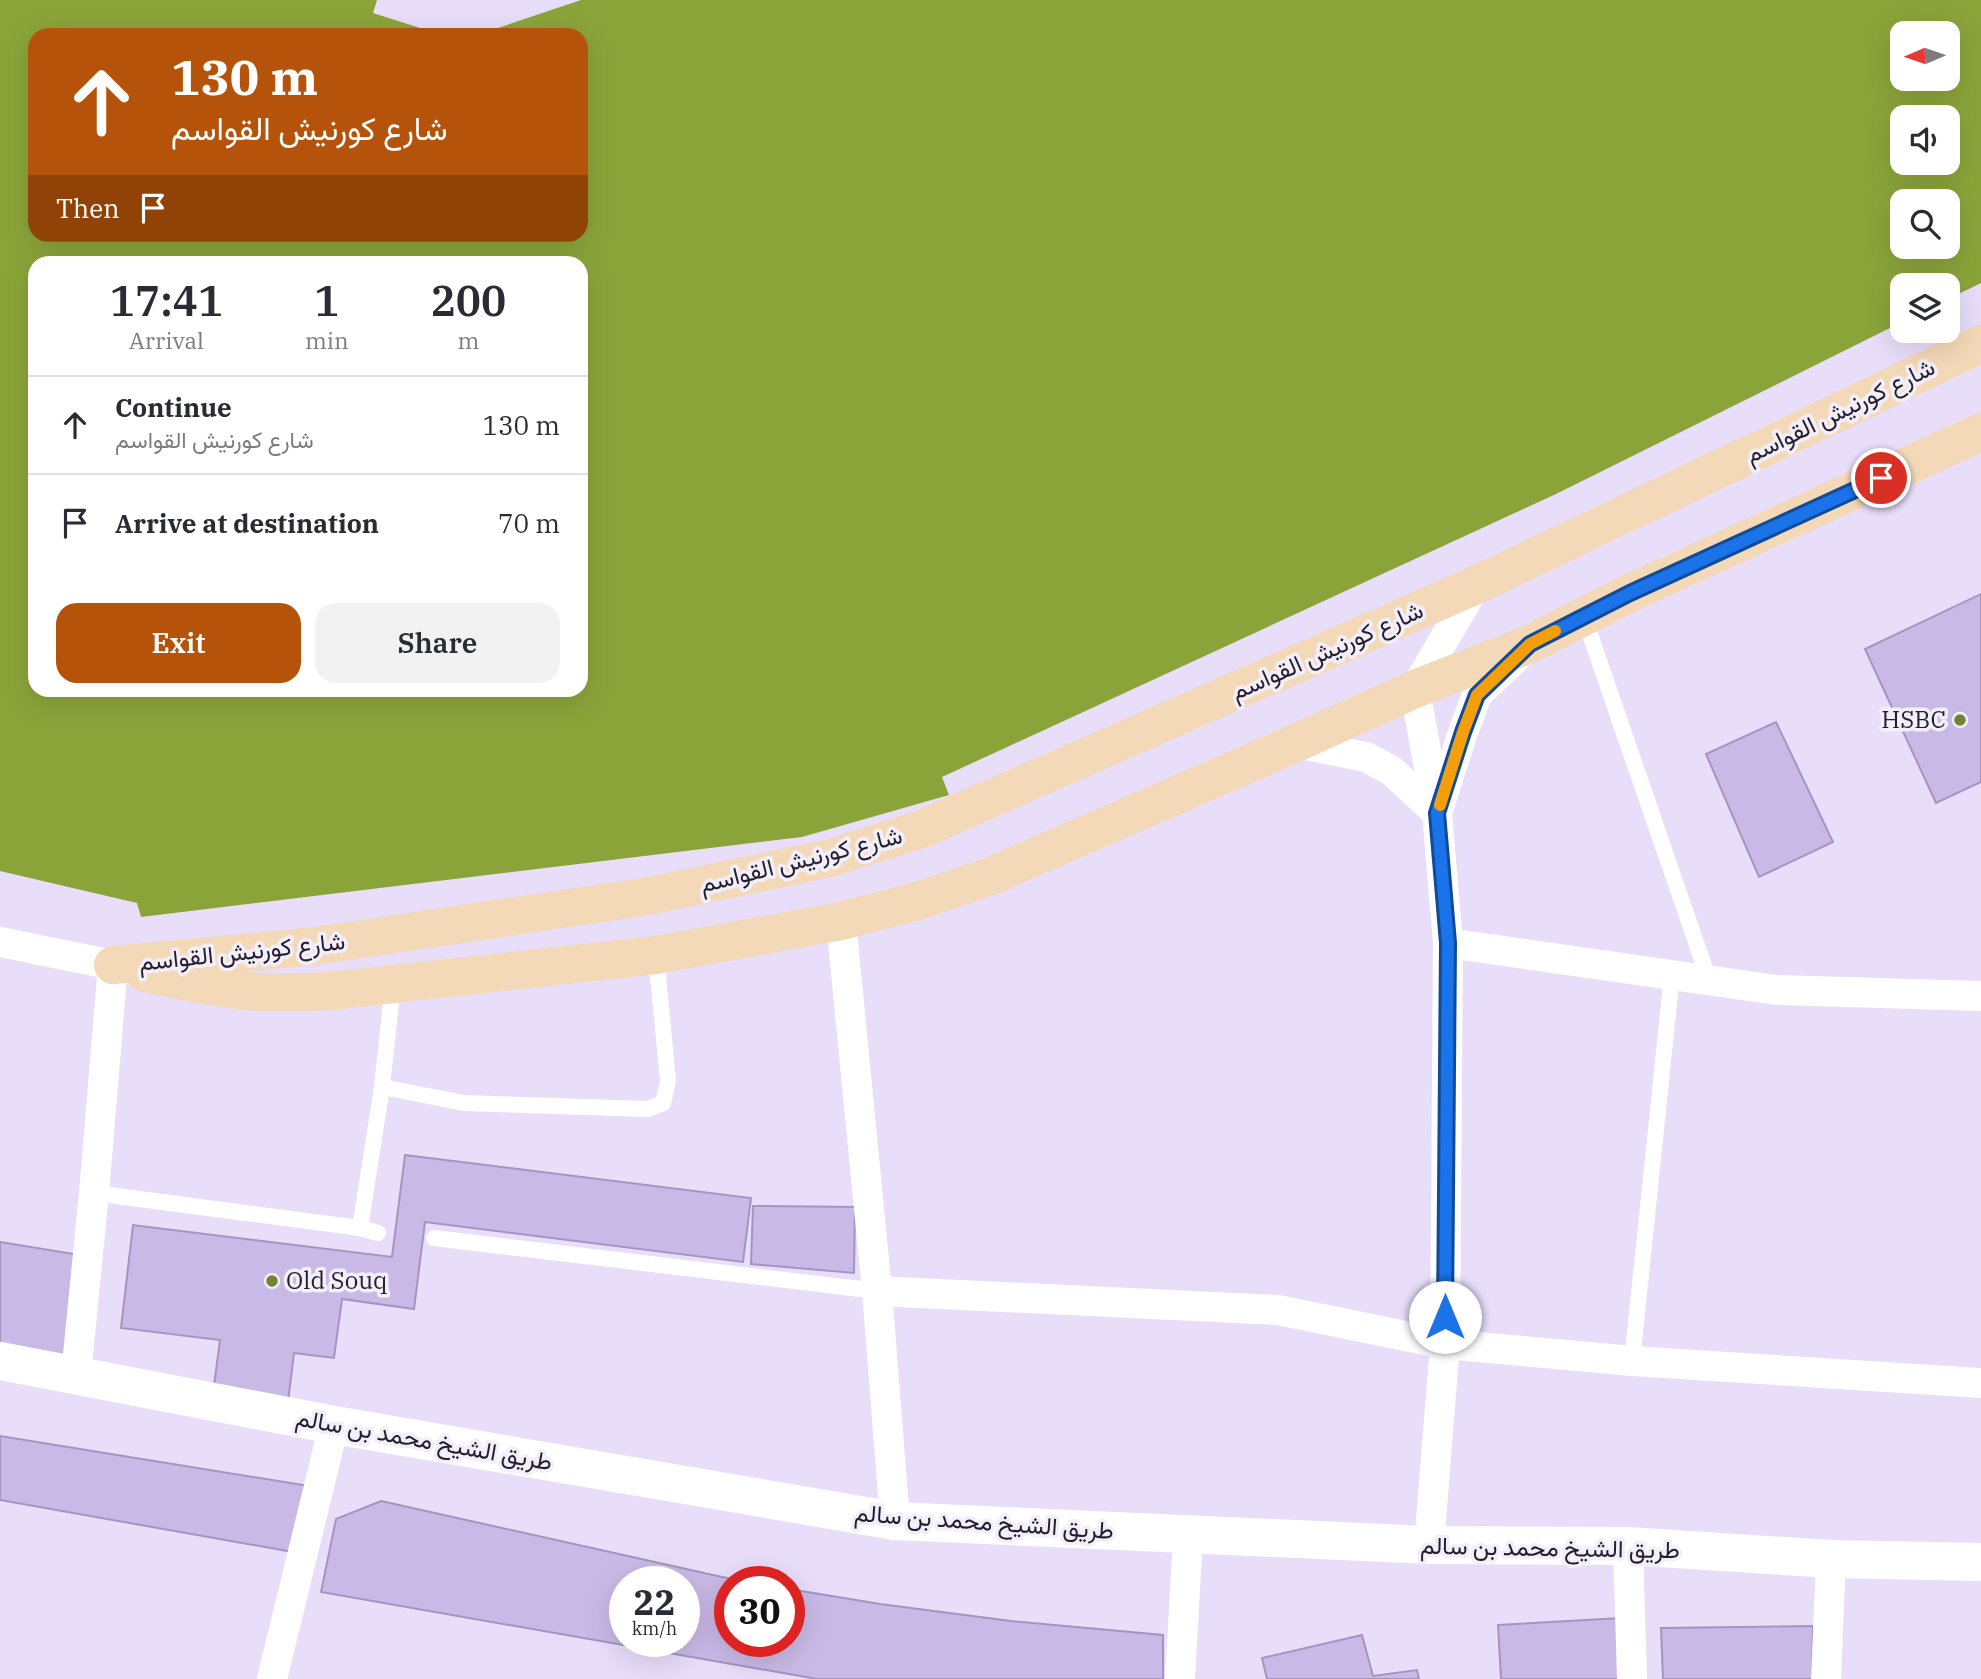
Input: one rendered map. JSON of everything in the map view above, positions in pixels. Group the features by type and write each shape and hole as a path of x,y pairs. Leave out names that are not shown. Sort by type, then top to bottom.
{"main road":[{"name":"شارع كورنيش القواسم","path":"113,965 315,946 649,896 830,858 922,829 1476,586 1981,344"},
{"name":"شارع كورنيش القواسم","path":"113,965 191,984 278,993 317,991 656,955 841,921 918,901 991,876 1415,689 1530,644 1630,593 1981,432"}],"street":[{"path":"1429,1545 1445,1344 1448,943 1437,813 1415,689 1476,586"},
{"path":"1437,813 1477,695 1530,644"},
{"path":"1296,743 1366,757 1392,771 1437,813"},
{"path":"841,921 877,1291 895,1521"},
{"path":"0,942 113,965 76,1375"},
{"path":"1448,943 1777,990 1981,996"},
{"path":"877,1291 1278,1310 1445,1344 1632,1361 1981,1382"},
{"name":"طريق الشيخ محمد بن سالم","path":"0,1361 334,1425 895,1521 1188,1536 1429,1545 1628,1546 1830,1559 1981,1562"},
{"path":"272,1679 334,1425"},
{"path":"1180,1679 1188,1536"},
{"path":"1628,1546 1632,1679"},
{"path":"1826,1679 1830,1559"}],"lane":[{"path":"1584,617 1709,980"},
{"path":"382,1087 464,1103 648,1109 663,1103 668,1081 656,955"},
{"path":"1632,1361 1672,975"},
{"path":"360,1228 382,1087 393,984"},
{"path":"94,1193 360,1228 377,1233"},
{"path":"434,1238 877,1291"}],"shaded area":[{"path":"0,0 377,0 373,13 420,28 28,28 28,242 588,242 588,28 498,28 581,0 1981,0 1981,283 1960,293 1960,273 1890,273 1890,328 1556,494 942,777 949,795 802,837 141,917 137,903 0,871"}],"building":[{"path":"1981,594 1981,782 1936,803 1865,649"},
{"path":"1776,722 1833,842 1759,877 1706,754"},
{"name":"Old Souq","path":"405,1155 751,1198 743,1262 425,1222 414,1309 342,1299 334,1358 294,1353 288,1402 213,1393 220,1340 121,1328 133,1225 392,1257"},
{"path":"753,1206 855,1207 854,1273 751,1264"},
{"path":"0,1242 86,1256 68,1369 0,1358"},
{"path":"0,1436 309,1486 293,1552 0,1500"},
{"path":"381,1501 673,1566 609,1566 609,1643 321,1592 336,1519"},
{"path":"700,1572 714,1575 714,1657 805,1657 805,1592 1011,1621 1163,1635 1163,1679 817,1679 692,1657 700,1657"},
{"path":"1620,1618 1624,1679 1501,1679 1498,1625"},
{"path":"1813,1626 1812,1679 1663,1679 1661,1628"},
{"path":"1362,1635 1373,1676 1417,1670 1419,1679 1267,1679 1262,1658"}],"slow traffic":[{"path":"1440,805 1477,695 1530,644 1555,631"}],"place":[{"name":"HSBC","path":"1960,720"},
{"name":"Old Souq","path":"272,1281"}],"route":[{"path":"1445,1317 1448,943 1437,813 1477,695 1530,644 1630,593 1881,478"}]}
